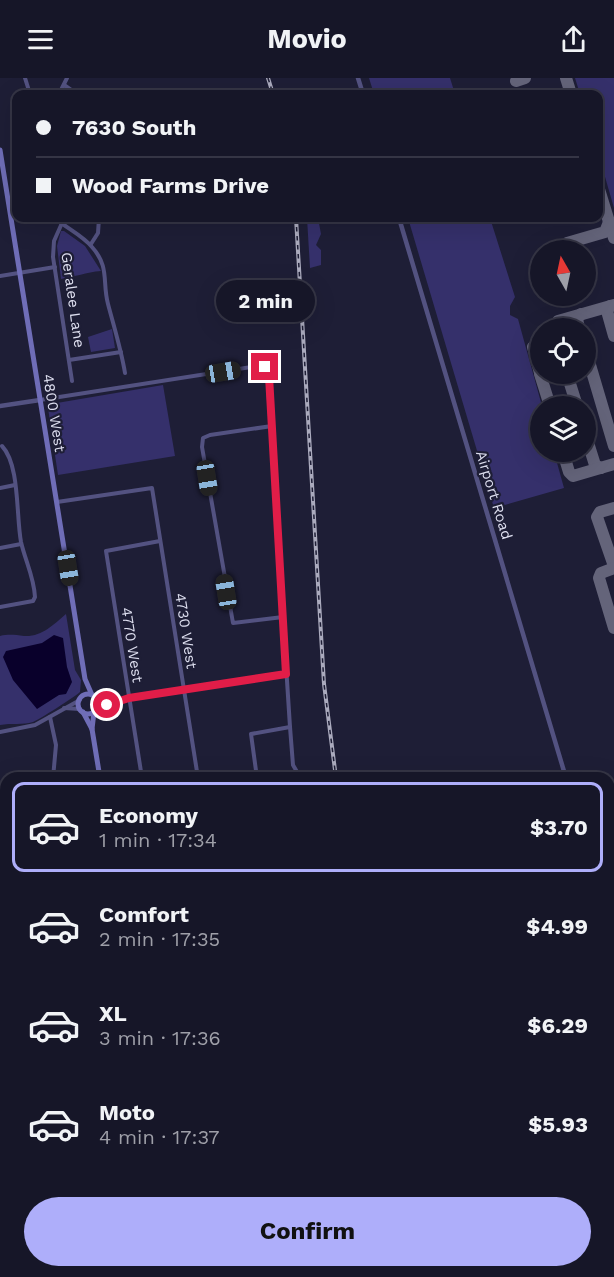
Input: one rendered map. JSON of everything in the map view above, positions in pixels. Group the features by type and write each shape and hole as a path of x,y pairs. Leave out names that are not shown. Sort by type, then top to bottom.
{"main road":[{"name":"4800 West","path":"0,150 85,680 94,697 95,711 92,729 99,772"},
{"name":"4800 West","path":"85,680 81,711 92,729"},
{"path":"81,698 94,697"},
{"path":"81,711 95,711"}],"street":[{"path":"61,90 67,78"},
{"path":"64,85 71,90"},
{"path":"90,244 99,233 99,222"},
{"name":"Airport Road","path":"400,222 564,772"},
{"path":"62,223 90,244 104,267 107,303 125,373"},
{"name":"Geralee Lane","path":"62,223 54,241 55,267 72,381"},
{"path":"0,276 55,267"},
{"path":"69,360 121,352"},
{"path":"0,406 257,366 265,367 268,373 272,426 293,765 297,772"},
{"path":"272,426 203,438 222,568 233,623 283,617"},
{"path":"0,607 33,601 35,597 32,578 21,544 15,486 8,454 2,446"},
{"path":"0,488 15,486"},
{"name":"4730 West","path":"57,502 152,488 197,772"},
{"name":"4770 West","path":"141,772 106,550 160,541"},
{"path":"0,548 21,544"},
{"path":"95,711 114,701 129,698 286,674"},
{"path":"94,697 114,701"},
{"path":"0,732 31,727 81,698"},
{"path":"64,708 81,711"},
{"path":"50,717 56,745 53,772"},
{"path":"255,772 251,734 290,727"}],"shaded area":[{"path":"369,78 450,78 454,90 373,90"},
{"path":"575,78 614,78 614,208 603,170 603,90 579,90"},
{"path":"307,222 319,222 321,234 316,245 321,250 321,265 310,268"},
{"path":"409,222 491,222 515,297 510,306 510,315 518,319 530,362 530,384 536,384 539,396 530,396 530,462 557,462 564,488 494,508"},
{"path":"61,231 85,246 101,271 61,279 57,246"},
{"path":"112,329 115,348 91,352 88,337"},
{"path":"163,385 175,456 58,475 48,408 51,409 51,404"},
{"path":"66,614 75,670 81,680 80,692 33,722 0,725 0,636 36,635 47,630"},
{"path":"54,635 63,638 67,667 72,682 66,694 59,695 37,709 13,680 3,657 6,651 42,643"}],"taxiway":[{"path":"516,81 525,78"},
{"path":"566,78 570,90"},
{"path":"603,202 614,238"},
{"path":"577,240 605,232 609,222"},
{"path":"568,318 614,305"},
{"path":"610,306 607,311 614,336"},
{"path":"578,318 581,314"},
{"path":"543,384 547,396"},
{"path":"570,384 574,396"},
{"path":"596,384 614,446"},
{"path":"566,462 573,476 614,464"},
{"path":"594,462 601,468"},
{"path":"614,508 600,512 597,517 614,566"},
{"path":"614,568 601,573 599,578 614,628"}],"railway":[{"path":"268,78 272,90"},
{"path":"296,222 324,684 335,772"}],"route":[{"path":"107,705 129,698 286,674 269,376 265,367"}]}
